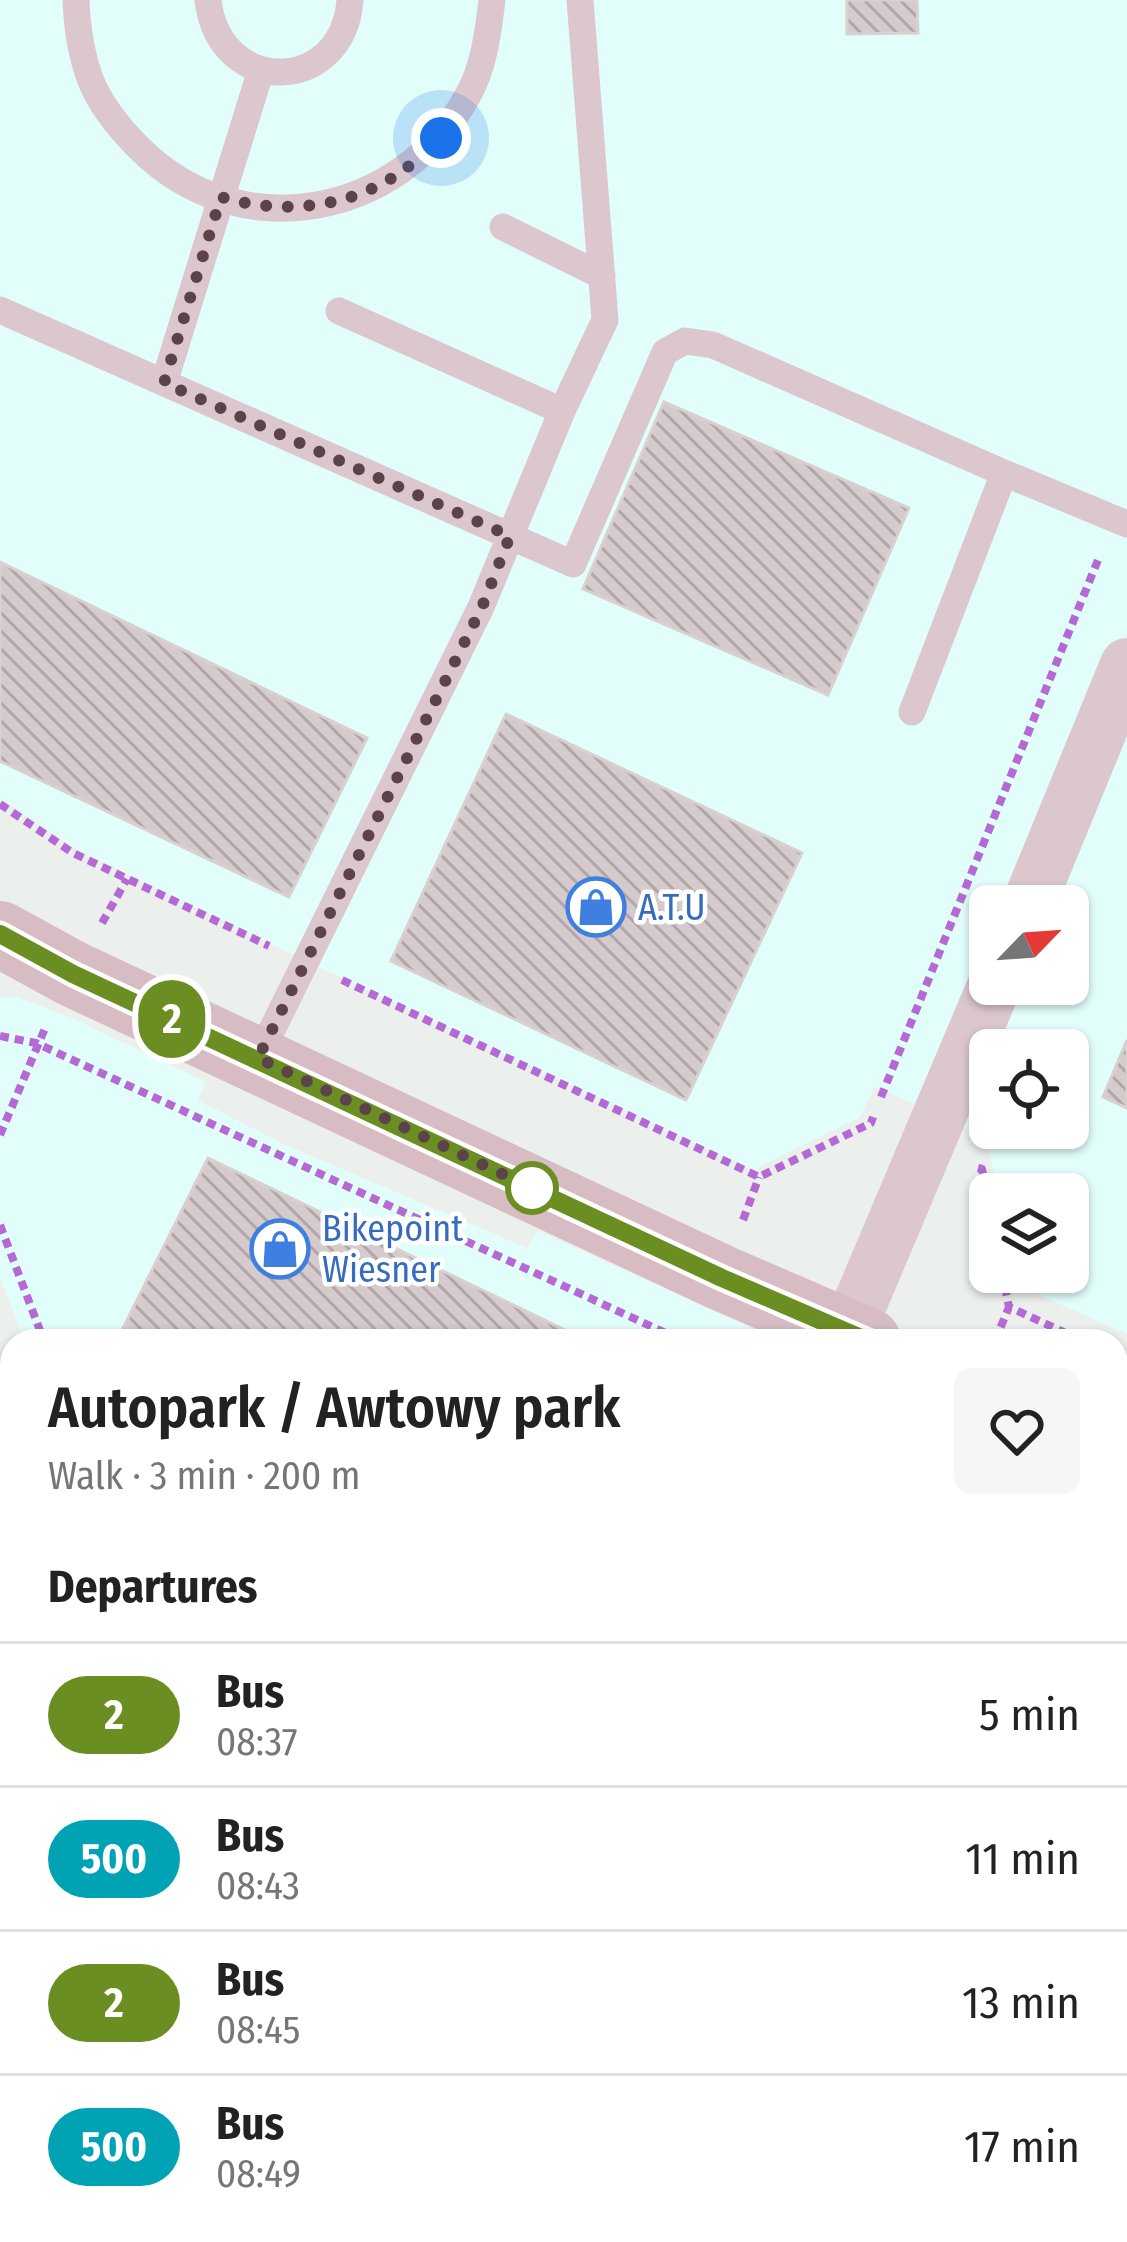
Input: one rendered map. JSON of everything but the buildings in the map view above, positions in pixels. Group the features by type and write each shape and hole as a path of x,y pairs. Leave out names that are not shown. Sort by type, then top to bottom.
{"street":[{"path":"1037,885 1127,665"},
{"path":"0,934 73,974 722,1278 842,1329"},
{"path":"861,1329 987,1005"}],"lane":[{"path":"76,0 78,33 92,83 119,128 156,166 201,192 252,206 304,208 355,196 401,172 441,138 470,94 487,45 492,0"},
{"path":"208,0 210,21 221,43 261,70 284,72 305,68 325,56 340,38 350,0"},
{"path":"258,1058 482,607 562,411 605,320 580,0"},
{"path":"164,383 261,70"},
{"path":"503,227 602,276"},
{"path":"0,310 573,564 665,352 686,341 713,344 1121,521"},
{"path":"339,311 562,411"},
{"path":"912,712 1004,473"}],"path":[{"path":"0,804 74,853 759,1177 871,1123 1121,521"},
{"path":"0,1036 36,1043 656,1329"},
{"path":"0,1135 36,1043"},
{"path":"0,1225 39,1329"},
{"path":"1000,1329 1009,1307 1006,1293"},
{"path":"1009,1307 1056,1329"}],"shaded area":[{"path":"0,0 1127,0 1127,1329 1116,1329 1035,1293 1089,1293 1089,1173 994,1173 988,1149 1089,1149 1089,1029 969,1029 969,1129 875,1086 860,1117 753,1170 74,848 0,798"},
{"path":"17,997 72,1018 206,1082 197,1100 283,1144 527,1248 538,1231 754,1329 20,1329 0,1277 0,998"}],"bus line":[{"name":"2","path":"0,934 73,974 840,1329"}],"place":[{"name":"A.T.U","path":"596,907"},
{"name":"Bikepoint Wiesner","path":"280,1249"}],"route":[{"path":"441,138 401,172 355,196 304,208 252,206 221,197 164,383 510,536 482,607 258,1058 536,1190 532,1188"}]}
